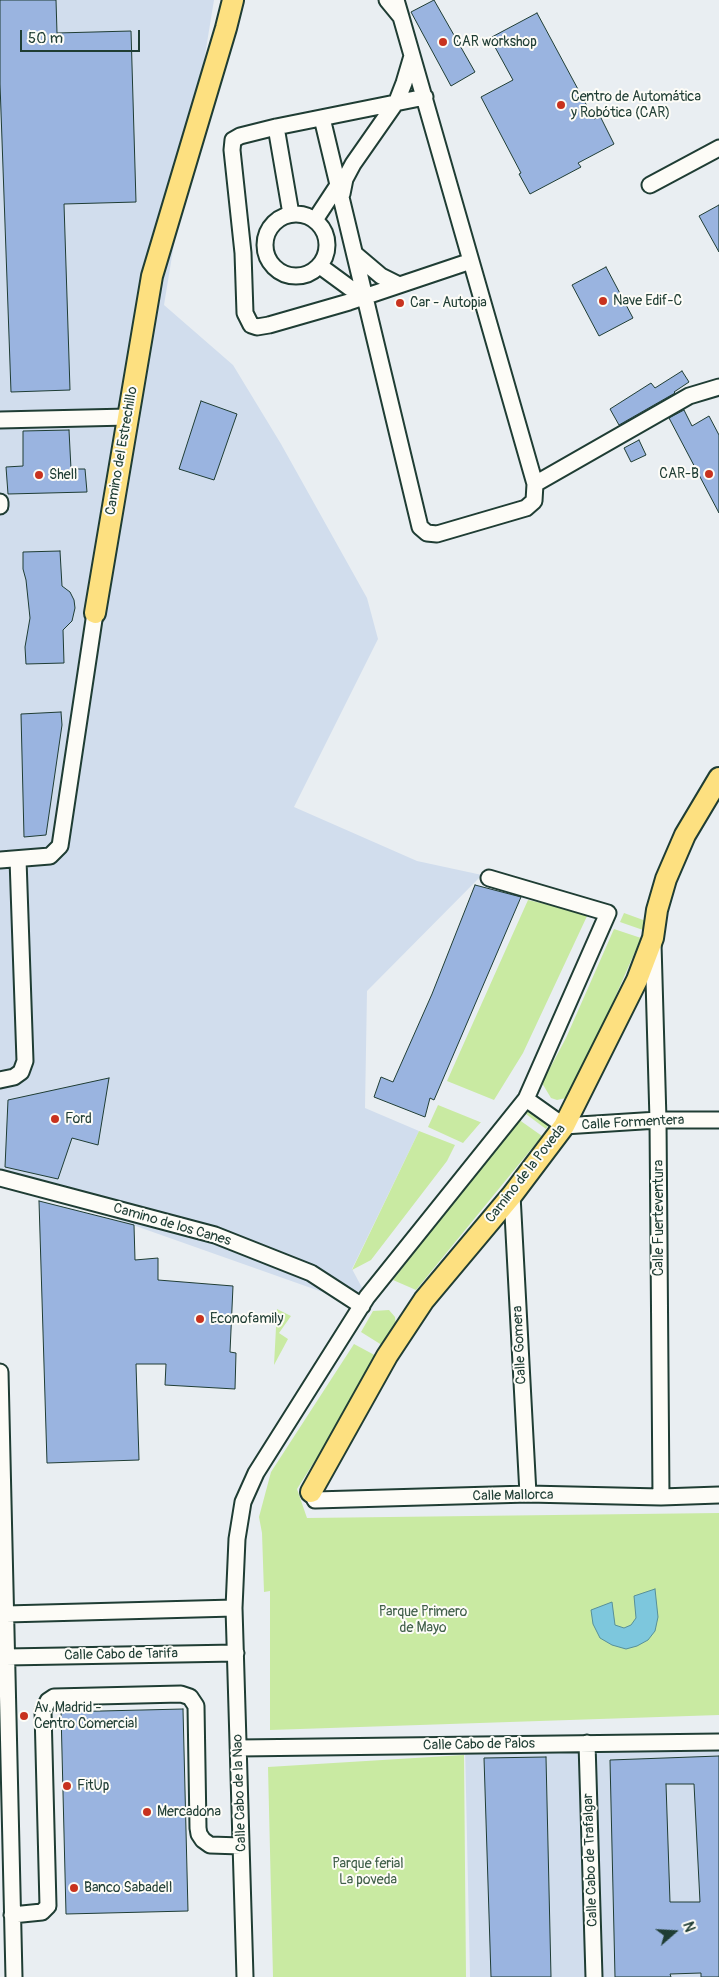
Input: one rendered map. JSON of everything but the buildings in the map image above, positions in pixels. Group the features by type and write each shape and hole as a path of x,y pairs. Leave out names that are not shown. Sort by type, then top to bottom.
{"main road":[{"name":"Camino del Estrechillo","path":"95,614 152,276 233,0"},
{"name":"Camino de la Poveda","path":"311,1492 387,1356 424,1300 512,1195 564,1126 637,980 653,938 657,910 666,879 684,835 719,778"}],"street":[{"path":"387,0 401,18"},
{"path":"322,118 420,527 427,533 438,534 526,508 534,501 535,484 502,394 471,261 396,0"},
{"path":"315,220 340,190 353,164 397,101 412,54"},
{"path":"425,97 397,101 276,127 240,136 233,140 232,150 243,253 246,313 251,325 257,327 269,326 471,261"},
{"path":"276,127 291,214"},
{"path":"650,185 719,148"},
{"path":"291,214 304,214 315,220 325,234 327,250 320,266 310,273 299,277 287,276 276,270 268,261 264,249 265,237 271,226 280,218 291,214"},
{"path":"243,253 264,249"},
{"path":"355,254 381,276 399,285"},
{"path":"320,266 350,288 365,296"},
{"path":"535,484 689,396 719,387"},
{"path":"0,420 128,417"},
{"name":"Camino del Estrechillo","path":"0,860 50,856 60,846 95,614"},
{"path":"0,1080 14,1077 21,1072 25,1061 18,859"},
{"path":"6,1614 234,1608 237,1539 243,1502 256,1473 366,1297 526,1099 608,913 489,878"},
{"name":"Calle Fuerteventura","path":"653,938 658,1120 661,1498"},
{"name":"Calle Formentera","path":"526,1099 564,1126 658,1120 719,1120"},
{"name":"Camino de los Canes","path":"0,1178 216,1235 311,1273 362,1306"},
{"name":"Calle Gomera","path":"512,1195 528,1494"},
{"path":"0,1372 14,1977"},
{"name":"Calle Mallorca","path":"311,1492 315,1500 528,1494 661,1498 719,1495"},
{"name":"Calle Cabo de la Nao","path":"234,1608 245,1977"},
{"name":"Calle Cabo de Tarifa","path":"6,1656 236,1653"},
{"path":"12,1915 42,1912 48,1906 42,1711 44,1705 54,1697 181,1694 190,1697 196,1706 198,1828 202,1840 210,1845 241,1846"},
{"name":"Calle Cabo de Palos","path":"238,1748 719,1742"},
{"name":"Calle Cabo de Trafalgar","path":"587,1743 594,1977"}],"shaded area":[{"path":"0,0 214,0 164,305 233,365 281,444 367,598 378,639 294,807 417,861 482,875 367,991 365,1108 419,1131 352,1269 367,1297 362,1306 0,1178"},
{"path":"465,1745 719,1745 719,1977 470,1977"}],"green space":[{"path":"528,900 588,914 523,1053 494,1100 447,1081"},
{"path":"624,913 646,921 643,930 620,922"},
{"path":"614,929 641,938 589,1057 566,1098 557,1100 551,1098 542,1083 566,1038"},
{"path":"438,1105 481,1122 463,1143 428,1127"},
{"path":"532,1108 550,1122 546,1129 522,1111"},
{"path":"518,1119 542,1136 416,1290 393,1280"},
{"path":"419,1131 455,1145 447,1161 371,1260 352,1270"},
{"path":"277,1309 291,1316 279,1333 288,1339 274,1365"},
{"path":"389,1310 395,1317 396,1327 385,1347 361,1332 373,1311"},
{"name":"Parque Primero de Mayo","path":"354,1344 380,1358 297,1489 307,1518 719,1513 719,1715 270,1730 270,1591 264,1592 262,1533 259,1517 271,1472"},
{"name":"Parque ferial La poveda","path":"464,1755 466,1977 273,1977 268,1767"}],"water":[{"path":"655,1589 658,1617 655,1631 648,1640 626,1649 612,1645 600,1638 593,1624 591,1610 612,1602 615,1625 624,1628 631,1625 636,1618 634,1596"}],"place":[{"name":"CAR workshop","path":"443,42"},
{"name":"Centro de Automática y Robótica (CAR)","path":"561,105"},
{"name":"Nave Edif-C","path":"603,301"},
{"name":"Car - Autopia","path":"400,303"},
{"name":"CAR-B","path":"709,474"},
{"name":"Shell","path":"39,475"},
{"name":"Ford","path":"55,1119"},
{"name":"Econofamily","path":"200,1319"},
{"name":"Av. Madrid - Centro Comercial","path":"24,1716"},
{"name":"FitUp","path":"67,1786"},
{"name":"Mercadona","path":"147,1812"},
{"name":"Banco Sabadell","path":"74,1888"}]}
